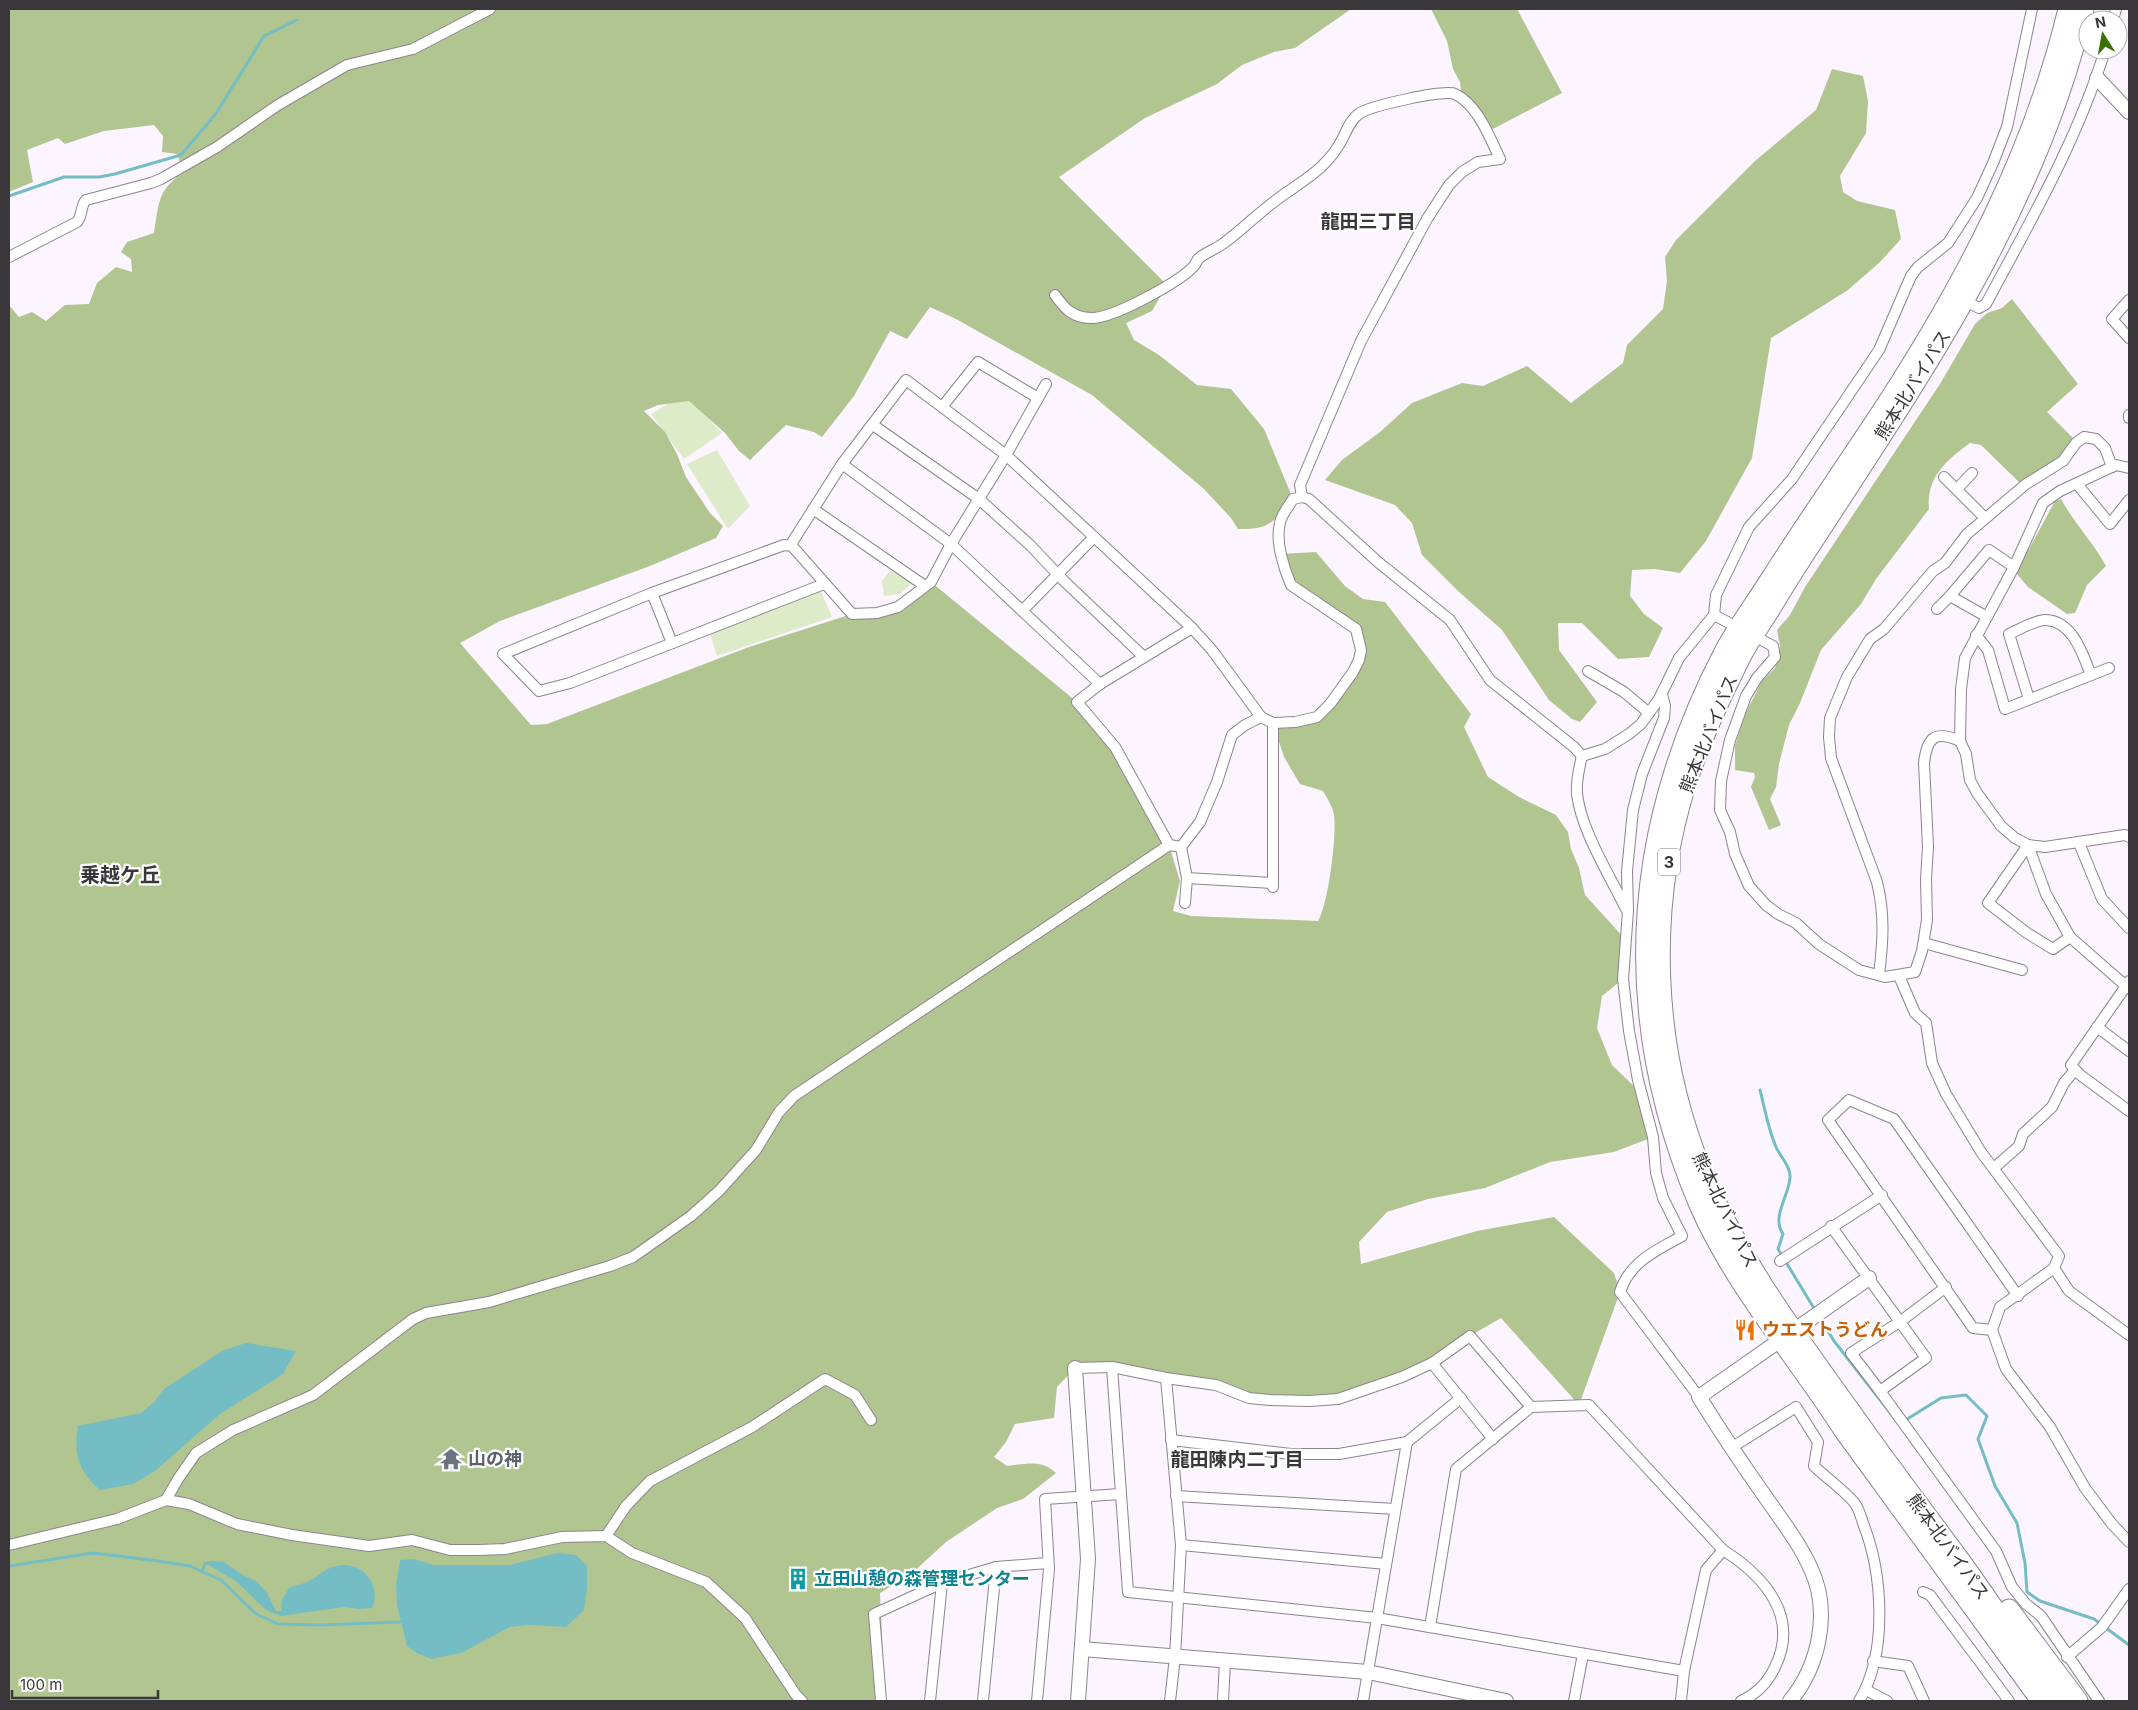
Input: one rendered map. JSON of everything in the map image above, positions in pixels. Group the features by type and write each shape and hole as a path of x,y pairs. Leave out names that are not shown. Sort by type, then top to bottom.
{"highway":[{"name":"熊本北バイパス","path":"2041,1701 1944,1569 1787,1335 1700,1166 1671,1068 1662,1008 1661,919 1678,815 1697,753 1742,654 1746,632 1799,534 1890,399 1989,228 2046,90 2068,9"},
{"name":"熊本北バイパス","path":"1746,632 1933,356 1965,301 2010,214 2040,147 2071,59 2084,9"},
{"name":"熊本北バイパス","path":"1787,1335 1850,1412 1961,1561 2060,1701"},
{"path":"1850,1412 1905,1468 2078,1701"},
{"path":"1944,1569 1963,1607 2028,1701"}],"street":[{"path":"9,257 77,222 81,217 82,204 86,200 162,179 217,146 278,105 347,65 413,49 490,9"},
{"path":"1582,756 1605,749 1616,743 1641,724 1649,713 1662,694 1679,658 1714,615 1716,595 1749,527 1792,478 1879,350 1912,276 1918,267 1948,243 1982,189 2007,127 2032,9"},
{"path":"1965,301 1979,308 1986,304 2062,157 2097,78 2102,60"},
{"path":"2097,78 2129,112"},
{"path":"1055,295 1062,306 1072,314 1082,318 1093,319 1117,312 1150,295 1193,268 1198,260 1223,244 1319,168 1337,149 1352,121 1358,114 1365,110 1445,92 1456,94 1477,114 1500,159 1478,162 1462,172 1449,185 1427,219 1361,342 1300,485 1302,497"},
{"path":"1982,189 2002,199"},
{"path":"2129,300 2112,320 2129,338"},
{"path":"942,407 978,362 1038,398"},
{"path":"792,546 793,541 842,464 906,380 1006,455 1192,628 1212,650 1260,717 1273,723 1295,722 1317,717 1330,704 1353,672 1361,650 1356,629 1291,585 1286,574 1280,554 1280,523 1293,499 1302,497 1309,499 1378,562 1450,620 1490,680 1540,722 1574,747 1582,756"},
{"path":"824,584 570,683 539,691 503,654 652,593 784,545 792,546 852,614 884,612 898,607 931,582 951,544 1006,455 1046,384"},
{"path":"873,425 979,499 1144,657"},
{"path":"1879,975 1884,917 1878,882 1831,758 1830,718 1846,677 1870,639 1884,630 1933,571 1945,563 1967,534 2026,484 2063,461 2076,443 2084,437 2096,438 2105,448 2112,467"},
{"path":"842,464 951,544 1100,684"},
{"path":"2129,468 2116,465 2060,492 2043,503 2014,567 1965,658 1961,689 1960,741 1966,754 1970,780 1977,793 2002,826 2015,838 2028,845 2045,847 2125,835 2129,837"},
{"path":"1957,489 1972,473"},
{"path":"1944,477 1985,518"},
{"path":"2077,484 2110,524 2129,500"},
{"path":"813,509 925,586"},
{"path":"1022,611 1094,537"},
{"path":"1938,609 1990,550 2014,567"},
{"path":"652,593 672,643"},
{"path":"1950,596 1987,617"},
{"path":"1714,615 1773,646 1775,657 1756,678 1746,696 1730,740 1721,781 1720,810 1749,886 1766,905 1796,923 1819,944 1859,970 1879,975 1899,976 1915,972 1924,943 1927,920 1926,879 1928,847 1924,763 1926,750 1929,743 1937,736 1948,735 1960,741"},
{"path":"2029,699 2009,634 2045,619 2056,622 2076,637 2091,675"},
{"path":"1169,845 1115,747 1077,702 1100,684 1192,628"},
{"path":"1976,635 1988,650 2005,708 2109,668"},
{"path":"1588,671 1624,692 1649,713"},
{"path":"1662,694 1665,706 1664,718 1642,774 1633,810 1623,979 1629,1031 1638,1080 1654,1137 1656,1172 1663,1198 1682,1236 1643,1257 1622,1283 1620,1292 1699,1397 1799,1547 1814,1576 1820,1608 1819,1636 1806,1679 1790,1701"},
{"path":"1184,903 1187,878 1181,847 1200,822 1217,782 1232,735 1260,717"},
{"path":"1187,878 1273,885 1273,723"},
{"path":"1582,756 1577,794 1587,829 1628,911"},
{"path":"2079,843 2102,899 2129,928"},
{"path":"166,1500 178,1478 196,1453 233,1430 313,1395 413,1319 426,1313 489,1302 610,1266 633,1257 691,1216 719,1191 756,1150 779,1112 794,1096 1169,845 1181,847"},
{"path":"2028,845 2046,894 2070,937 2128,985 2071,1063 2075,1070 2129,1111"},
{"path":"2028,845 1988,904 2027,933 2053,949 2070,937"},
{"path":"1924,943 2022,970"},
{"path":"1899,976 1915,1013 1926,1023 1932,1063 1946,1094 1981,1152 2059,1256 2054,1268 2018,1296 2000,1307 1992,1330 2006,1369 2050,1426 2085,1488 2112,1524 2126,1536 2129,1542"},
{"path":"2097,1027 2129,1051"},
{"path":"1994,1168 2020,1146 2023,1134 2052,1107 2064,1083 2075,1070"},
{"path":"1992,1330 1973,1328 1828,1120 1849,1100 1894,1119 2018,1296"},
{"path":"1780,1261 1882,1195"},
{"path":"1832,1226 1901,1320 1926,1358 1880,1391"},
{"path":"2054,1268 2069,1291 2129,1335"},
{"path":"1699,1397 1869,1278"},
{"path":"1946,1287 1851,1353 1996,1551 2012,1587 2026,1604 2041,1616 2067,1657 2099,1701"},
{"path":"1078,1701 1088,1559 1074,1368 1112,1367 1166,1378 1216,1385 1249,1398 1309,1401 1338,1399 1402,1377 1432,1363 1470,1336 1531,1407"},
{"path":"1432,1363 1493,1438"},
{"path":"1112,1367 1128,1592 1377,1618 1684,1671"},
{"path":"1166,1378 1180,1545 1176,1657 1170,1701"},
{"path":"606,1536 626,1506 650,1481 752,1427 825,1379 855,1395 870,1420"},
{"path":"1171,1440 1291,1454 1339,1454 1407,1442 1461,1398"},
{"path":"1430,1627 1456,1469 1531,1407 1589,1405 1723,1550 1735,1557 1770,1593 1780,1612 1784,1629 1782,1650 1772,1674 1762,1687 1741,1701"},
{"path":"1732,1448 1796,1407 1818,1442 1814,1466 1856,1504 1872,1546 1878,1583 1879,1610 1874,1661 1866,1690 1859,1701"},
{"path":"1363,1701 1407,1442"},
{"path":"1037,1701 1049,1569 1044,1499 1121,1494"},
{"path":"1176,1496 1395,1509"},
{"path":"9,1545 117,1519 166,1500 189,1504 237,1524 292,1535 369,1546 412,1540 450,1550 480,1550 505,1548 562,1537 606,1536 632,1553 706,1582 745,1618 796,1695 802,1701"},
{"path":"1180,1545 1386,1564"},
{"path":"1681,1701 1684,1671 1706,1570 1723,1550"},
{"path":"881,1701 874,1614 942,1583 996,1567 1048,1563"},
{"path":"983,1701 996,1567"},
{"path":"930,1701 942,1583"},
{"path":"2067,1657 2102,1627 2129,1590"},
{"path":"1923,1592 1930,1594 2009,1701"},
{"path":"1082,1649 1368,1672 1506,1701"},
{"path":"1574,1701 1583,1654"},
{"path":"1223,1701 1226,1661"},
{"path":"1874,1661 1908,1666 1924,1701"},
{"path":"1866,1690 1886,1701"}],"green space":[{"path":"9,9 1351,9 1295,48 1274,52 1242,65 1217,84 1145,118 1059,177 1167,285 1152,311 1126,323 1134,340 1159,355 1197,385 1231,389 1264,429 1293,499 1270,523 1257,528 1238,529 1231,518 1204,489 1092,395 956,319 930,307 907,339 890,331 854,396 822,437 814,432 786,425 750,460 739,451 725,433 689,401 658,405 644,411 665,432 677,454 686,477 710,513 723,526 716,538 650,566 500,621 460,643 531,725 547,724 749,647 852,614 884,612 931,582 1077,702 1102,731 1169,845 1180,881 1173,911 1191,916 1318,921 1322,913 1331,870 1335,825 1333,812 1323,791 1300,784 1284,757 1273,723 1317,717 1359,660 1356,629 1286,573 1280,554 1316,552 1345,586 1363,599 1385,602 1471,714 1464,727 1488,777 1519,797 1556,815 1568,832 1571,849 1579,868 1585,895 1626,940 1623,979 1602,996 1597,1028 1612,1065 1642,1094 1653,1137 1614,1152 1550,1162 1485,1188 1428,1199 1387,1212 1359,1242 1361,1264 1477,1231 1554,1217 1614,1273 1620,1292 1579,1405 1501,1318 1470,1336 1432,1363 1338,1399 1270,1400 1166,1378 1075,1368 1057,1387 1054,1418 1015,1424 1006,1442 994,1457 1007,1466 1039,1464 1056,1473 1023,1499 997,1508 946,1542 910,1575 880,1593 885,1701 9,1701 9,305 19,317 32,312 46,321 65,305 89,304 97,283 116,267 132,272 131,259 121,252 127,242 154,233 159,205 164,191 184,172 177,154 162,152 163,136 154,125 104,131 65,144 58,138 27,150 33,182 9,192"},
{"path":"1431,9 1517,9 1562,93 1487,132 1462,100 1460,82 1453,69 1447,41"},
{"path":"1832,69 1863,76 1868,101 1866,133 1840,176 1843,192 1857,201 1895,210 1901,239 1880,262 1848,290 1771,338 1752,458 1706,541 1680,573 1655,569 1632,570 1630,596 1644,614 1663,628 1649,657 1618,659 1582,623 1558,623 1559,650 1597,702 1580,722 1572,719 1549,700 1502,630 1458,591 1422,555 1412,523 1395,505 1325,480 1342,460 1380,432 1412,403 1462,383 1483,386 1527,366 1571,403 1623,363 1627,345 1663,309 1667,281 1665,257 1676,240 1755,161 1816,110"},
{"path":"2012,299 2078,384 2047,412 2074,439 2055,464 2021,484 1981,445 1970,443 1953,456 1940,470 1931,488 1929,509 1876,579 1861,604 1821,650 1789,725 1779,764 1776,787 1770,799 1781,825 1769,830 1751,787 1755,777 1754,773 1735,770 1735,746 1744,716 1762,681 1775,668 1778,660 1780,646 1777,630 1790,615 1805,587 1940,384 1975,324 1987,313 2002,308"},
{"path":"685,394 722,433 684,459 651,414"},
{"path":"717,450 750,506 728,529 687,464"},
{"path":"2061,499 2106,566 2087,585 2075,613 2067,614 2028,587 2016,573 2055,501"},
{"path":"890,571 903,577 911,584 900,594 884,596 882,581"},
{"path":"821,591 832,617 717,656 710,634"}],"water":[{"path":"246,1343 296,1351 283,1374 220,1414 155,1471 133,1484 100,1490 93,1483 82,1469 79,1461 76,1445 78,1426 141,1413 154,1402 164,1389 222,1351"},
{"path":"557,1553 576,1555 587,1566 587,1589 584,1610 566,1627 529,1625 510,1627 461,1653 431,1659 407,1646 397,1605 396,1585 400,1560 414,1559 433,1565 510,1565"},
{"path":"209,1561 224,1562 256,1581 267,1593 276,1611 281,1611 282,1600 289,1588 308,1581 330,1568 343,1565 356,1567 367,1575 373,1587 374,1602 372,1608 344,1607 281,1616 266,1610 237,1582 209,1565"}],"waterway":[{"path":"9,196 64,177 99,177 115,174 181,155 215,115 264,36 297,20"},
{"path":"1760,1090 1773,1140 1790,1174 1789,1185 1780,1214 1780,1228 1783,1234 1778,1249 1815,1310"},
{"path":"1820,1318 1834,1341 1899,1424"},
{"path":"1904,1421 1941,1398 1966,1395 1987,1416 1978,1439 1995,1486 2017,1523 2025,1563 2027,1592 2040,1601 2094,1619 2129,1645"},
{"path":"9,1566 93,1553 158,1561 190,1566 221,1580 256,1614 278,1624 321,1625 400,1622"},
{"path":"202,1572 205,1564 209,1563"}],"place":[{"name":"ウエストうどん","path":"1745,1330"},
{"name":"山の神","path":"451,1459"},
{"name":"立田山憩の森管理センター","path":"798,1579"}],"district":[{"name":"龍田三丁目","path":"1368,221"},
{"name":"乗越ケ丘","path":"120,875"},
{"name":"龍田陳内二丁目","path":"1237,1459"}]}
